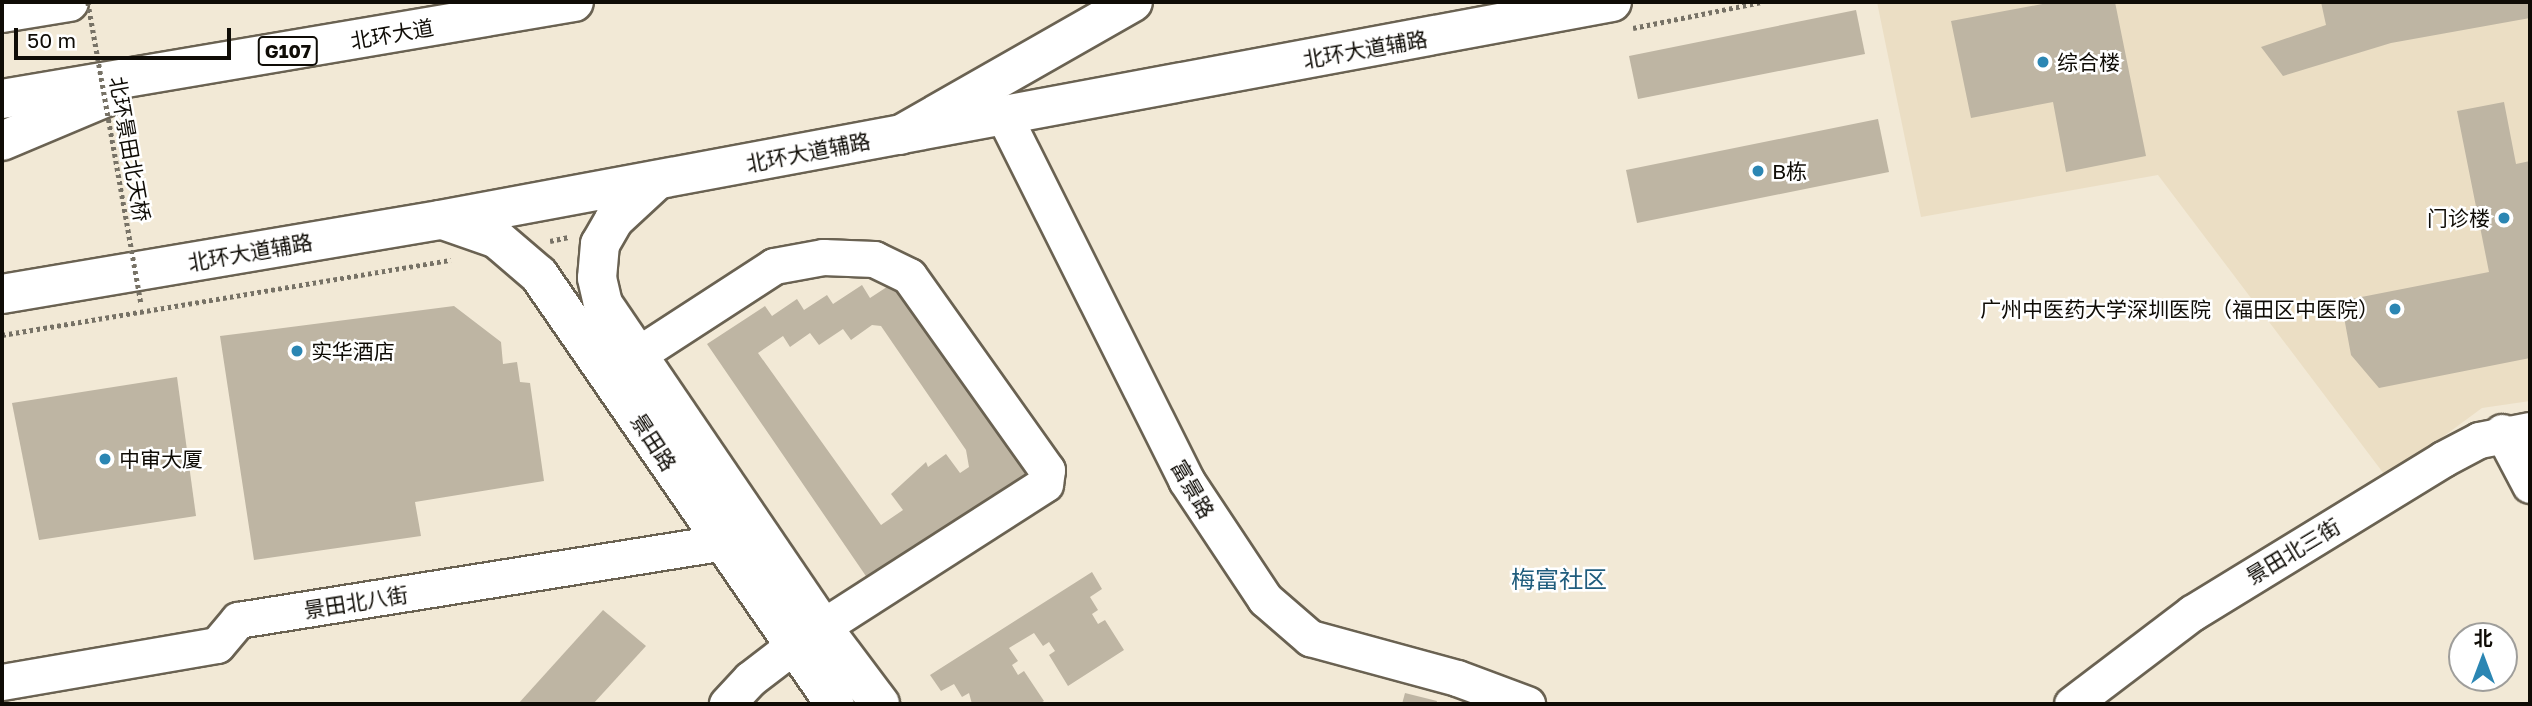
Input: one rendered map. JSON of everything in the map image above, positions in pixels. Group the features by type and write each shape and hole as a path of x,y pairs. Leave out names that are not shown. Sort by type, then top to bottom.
{"main road":[{"path":"2,13 69,2"},
{"name":"北环大道","path":"2,99 574,2"},
{"path":"900,135 1133,2"},
{"name":"北环大道辅路","path":"2,294 440,220 1612,2"},
{"path":"2,141 166,72"},
{"name":"景田路","path":"658,180 614,220 598,253 597,278 622,364 720,543 808,637 880,704"},
{"name":"景田路","path":"440,220 483,232 523,258 622,364 808,637 835,704"}],"street":[{"name":"富景路","path":"1004,116 1186,480 1265,599 1310,638 1457,678 1527,704"},
{"path":"622,364 774,266 823,257 874,259 909,276 1047,470 1045,484 808,637 750,679 727,704"},
{"path":"2516,431 2530,485"},
{"name":"景田北三街","path":"2072,704 2192,613 2461,449 2516,431"},
{"name":"景田北八街","path":"2,682 217,645 238,621 720,543"}],"path":[{"name":"北环景田北天桥","path":"88,2 141,302"},
{"path":"2,335 461,260"}],"shaded area":[{"name":"广州中医药大学深圳医院（福田区中医院）","path":"1877,2 2530,2 2530,401 2482,408 2387,478 2158,175 1921,217"}],"building":[{"name":"综合楼","path":"2053,2 2115,2 2146,156 2066,172 2053,102 1971,118 1951,21"},
{"path":"2321,2 2530,2 2530,18 2391,43 2283,76 2261,47 2326,25"},
{"path":"1856,10 1865,54 1638,99 1629,56"},
{"name":"门诊楼","path":"2504,102 2516,164 2530,161 2530,358 2379,388 2351,355 2341,301 2489,272 2457,111"},
{"name":"B栋","path":"1878,119 1889,172 1637,223 1626,170"},
{"path":"899,279 1031,473 870,582 707,344 765,306 772,316 797,299 804,310 827,295 833,304 862,285 870,298","holes":["872,325 881,326 966,450 969,467 960,473 946,454 928,467 926,462 891,494 903,510 881,525 758,353 783,336 790,347 810,333 819,345 843,329 851,340"]},
{"path":"454,306 501,342 503,364 517,362 520,382 530,383 544,481 415,502 421,536 254,560 220,336"},
{"name":"中审大厦","path":"177,377 196,516 39,540 12,403"},
{"path":"1092,572 1102,589 1090,597 1098,610 1092,614 1098,624 1105,620 1124,650 1068,686 1049,655 1055,651 1049,642 1043,646 1034,633 1009,648 1018,661 1012,665 1018,675 1024,671 1044,701 1039,704 972,704 969,693 962,697 954,684 941,691 930,675"},
{"path":"603,610 646,646 593,704 518,704"},
{"path":"1405,693 1437,701 1436,704 1402,704"}],"place":[{"name":"综合楼","path":"2043,62"},
{"name":"B栋","path":"1758,171"},
{"name":"门诊楼","path":"2504,218"},
{"name":"广州中医药大学深圳医院（福田区中医院）","path":"2395,309"},
{"name":"实华酒店","path":"297,351"},
{"name":"中审大厦","path":"105,459"}],"district":[{"name":"梅富社区","path":"1559,579"}]}
